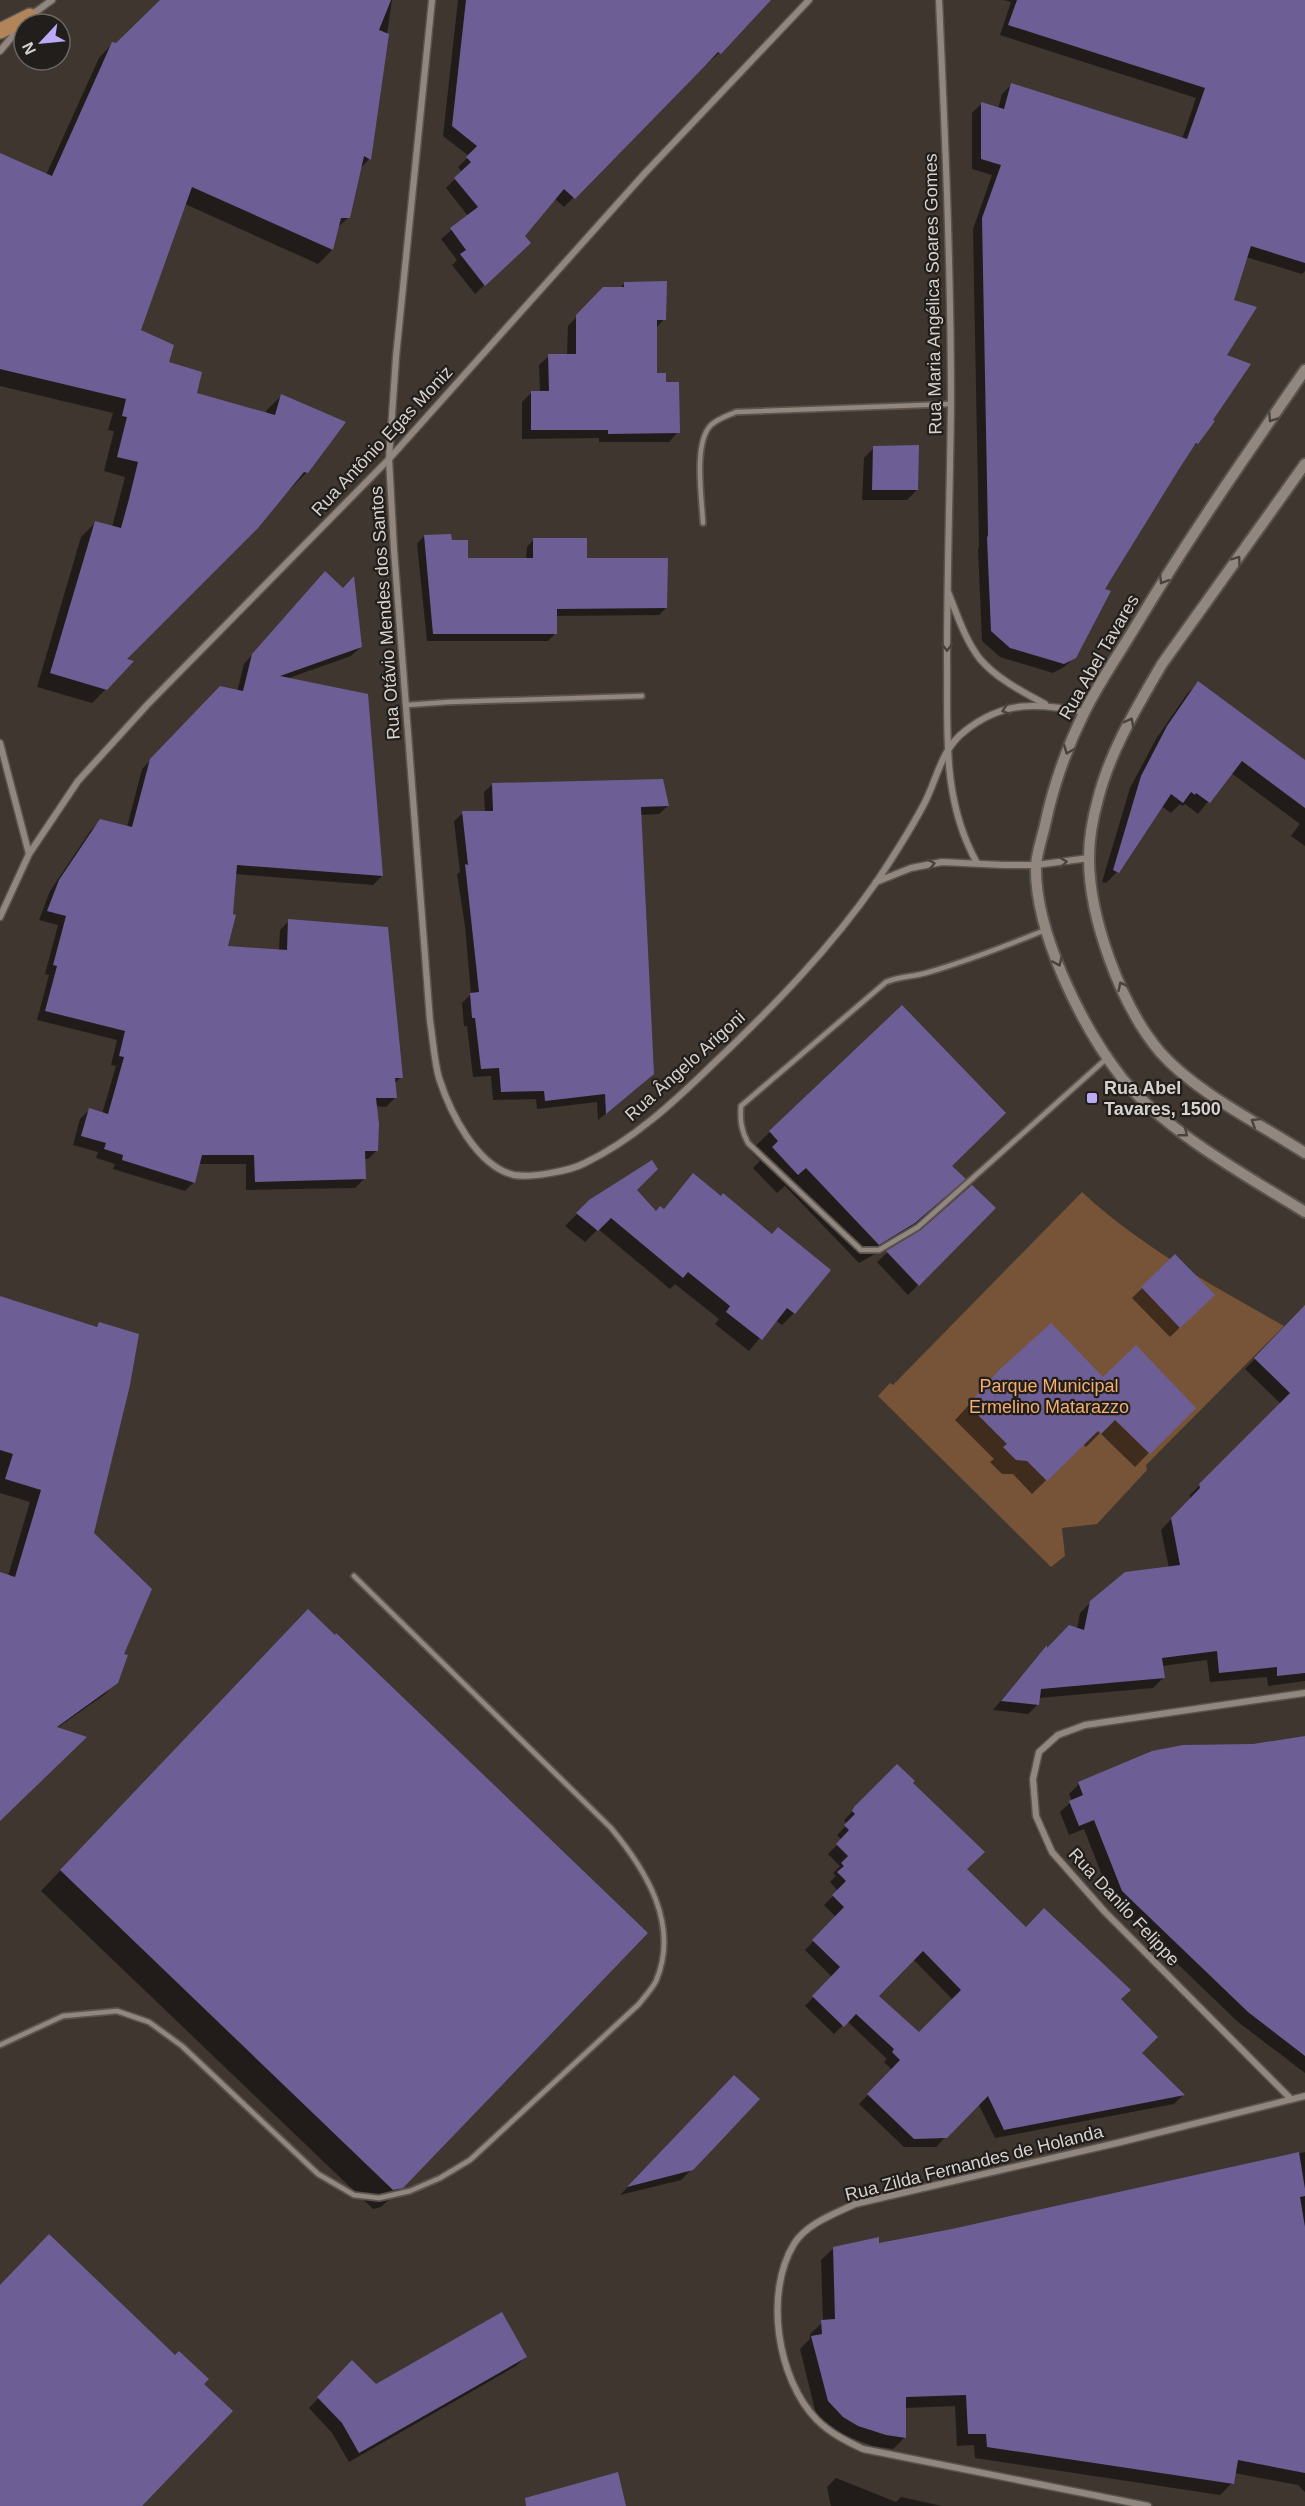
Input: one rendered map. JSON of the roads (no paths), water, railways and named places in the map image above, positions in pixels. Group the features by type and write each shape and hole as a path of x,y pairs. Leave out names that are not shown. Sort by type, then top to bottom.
{"street":[{"path":"36,12 52,0"},
{"name":"Rua Otávio Mendes dos Santos","path":"432,0 396,357 389,459 430,1021 439,1077 453,1113"},
{"name":"Rua Antônio Egas Moniz","path":"0,917 29,854 78,781 148,704 389,459 645,173 808,0"},
{"name":"Rua Maria Angélica Soares Gomes","path":"939,0 949,203 951,405 947,588 948,747 954,805 968,846 977,863"},
{"path":"0,51 12,37"},
{"name":"Rua Abel Tavares","path":"1305,370 1177,557 1084,712 1065,755 1050,801 1036,865 1042,913 1054,955 1079,1009 1123,1079 1154,1109 1209,1152 1305,1212"},
{"path":"1305,464 1162,664 1143,697 1119,743 1098,800 1089,858 1095,907 1106,948 1137,1019 1161,1052 1193,1083 1305,1153"},
{"name":"Rua Maria Angélica Soares Gomes","path":"947,588 967,638 981,659 1000,677 1045,704"},
{"name":"Rua Ângelo Arigoni","path":"453,1113 471,1143 490,1162 514,1174 543,1174 583,1164 623,1142 680,1096 755,1025 815,959 876,882 924,804 948,747 965,731 992,715 1020,706 1045,704 1084,712"},
{"path":"0,743 29,854"},
{"name":"Rua Ângelo Arigoni","path":"876,882 911,868 942,862 1036,865 1089,858"},
{"name":"Rua Danilo Felippe","path":"1291,2099 1105,1912 1052,1852 1036,1816 1033,1779 1039,1752 1058,1735 1085,1725 1305,1693"},
{"name":"Rua Zilda Fernandes de Holanda","path":"1148,2506 863,2450 837,2437 816,2420 802,2401 790,2380 781,2354 778,2314 782,2272 795,2243 818,2222 855,2204 1305,2096"}],"lane":[{"path":"703,523 701,453 703,438 710,427 722,417 736,412 951,405"},
{"path":"407,705 642,696"},
{"path":"1046,929 999,950 924,973 898,976 886,982 741,1106 740,1120 743,1133 748,1143 861,1250 879,1250 918,1227 1108,1057"},
{"path":"0,2045 63,2016 117,2011 149,2022 182,2046 318,2174 354,2195 380,2198 410,2191 440,2178 470,2160 639,2004 655,1982 663,1956 664,1929 658,1903 646,1876 632,1854 611,1828 354,1576"}],"place":[{"name":"Rua Abel Tavares, 1500","path":"1092,1098"}],"park label":[{"name":"Parque Municipal Ermelino Matarazzo","path":"1049,1396"}]}
